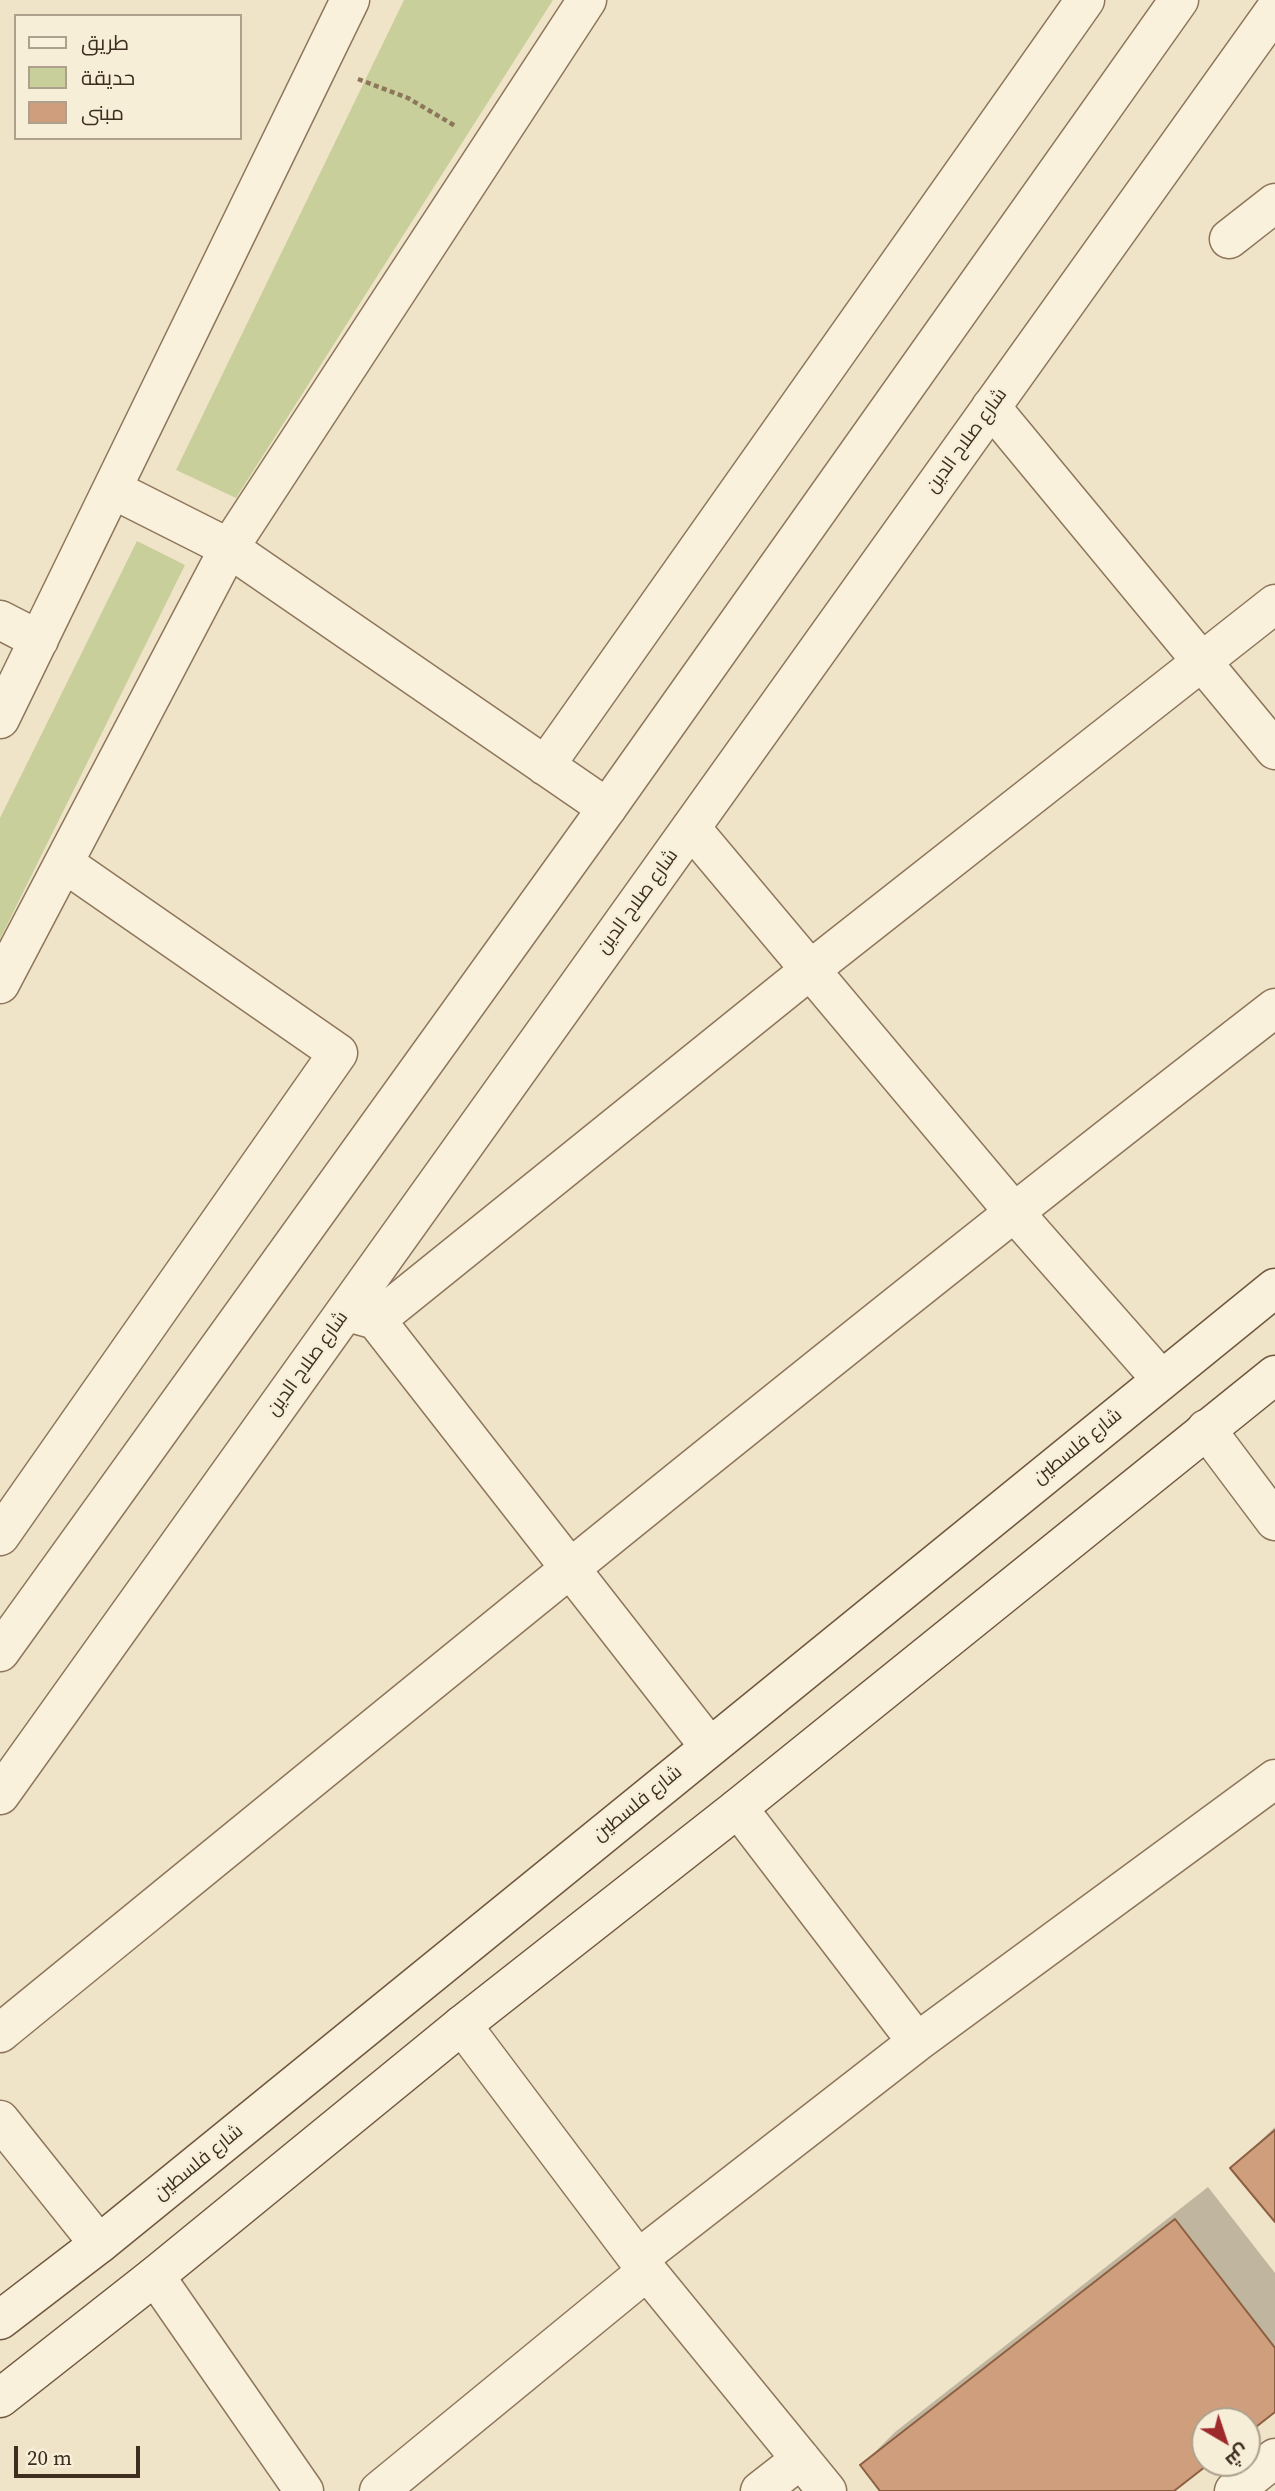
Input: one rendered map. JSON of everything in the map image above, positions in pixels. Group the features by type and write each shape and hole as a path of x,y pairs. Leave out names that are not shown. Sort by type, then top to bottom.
{"street":[{"path":"0,719 350,0"},
{"path":"0,984 229,548 587,0"},
{"path":"545,766 1085,0"},
{"path":"0,1652 607,808 1180,0"},
{"name":"شارع صلاح الدين","path":"0,1795 361,1316 691,828 1275,10"},
{"path":"1230,239 1275,203"},
{"path":"991,407 1275,750"},
{"path":"112,489 229,548 607,808"},
{"path":"709,1746 570,1568 361,1316 810,970 1275,604"},
{"path":"0,620 39,640"},
{"path":"691,828 1013,1211 1161,1379"},
{"path":"0,1536 338,1053 64,863"},
{"path":"0,2033 1013,1211 1275,1008"},
{"name":"شارع فلسطين","path":"0,2320 99,2244 1275,1288"},
{"path":"0,2398 1275,1375"},
{"path":"1206,1429 1275,1521"},
{"path":"379,2491 643,2265 917,2042 1275,1779"},
{"path":"738,1808 917,2042"},
{"path":"462,2025 643,2265 827,2491"},
{"path":"0,2120 99,2244"},
{"path":"155,2276 303,2491"},
{"path":"760,2491 801,2459"},
{"path":"1234,2491 1273,2465"}],"path":[{"path":"319,64 408,98 491,146"}],"green space":[{"path":"404,0 553,0 236,498 176,470"},
{"path":"137,541 185,565 0,939 0,818"}],"building":[{"path":"1275,2130 1275,2222 1230,2168"},
{"path":"1175,2219 1275,2348 1275,2412 1261,2423 1261,2407 1191,2407 1192,2477 1174,2491 880,2491 860,2465"}]}
